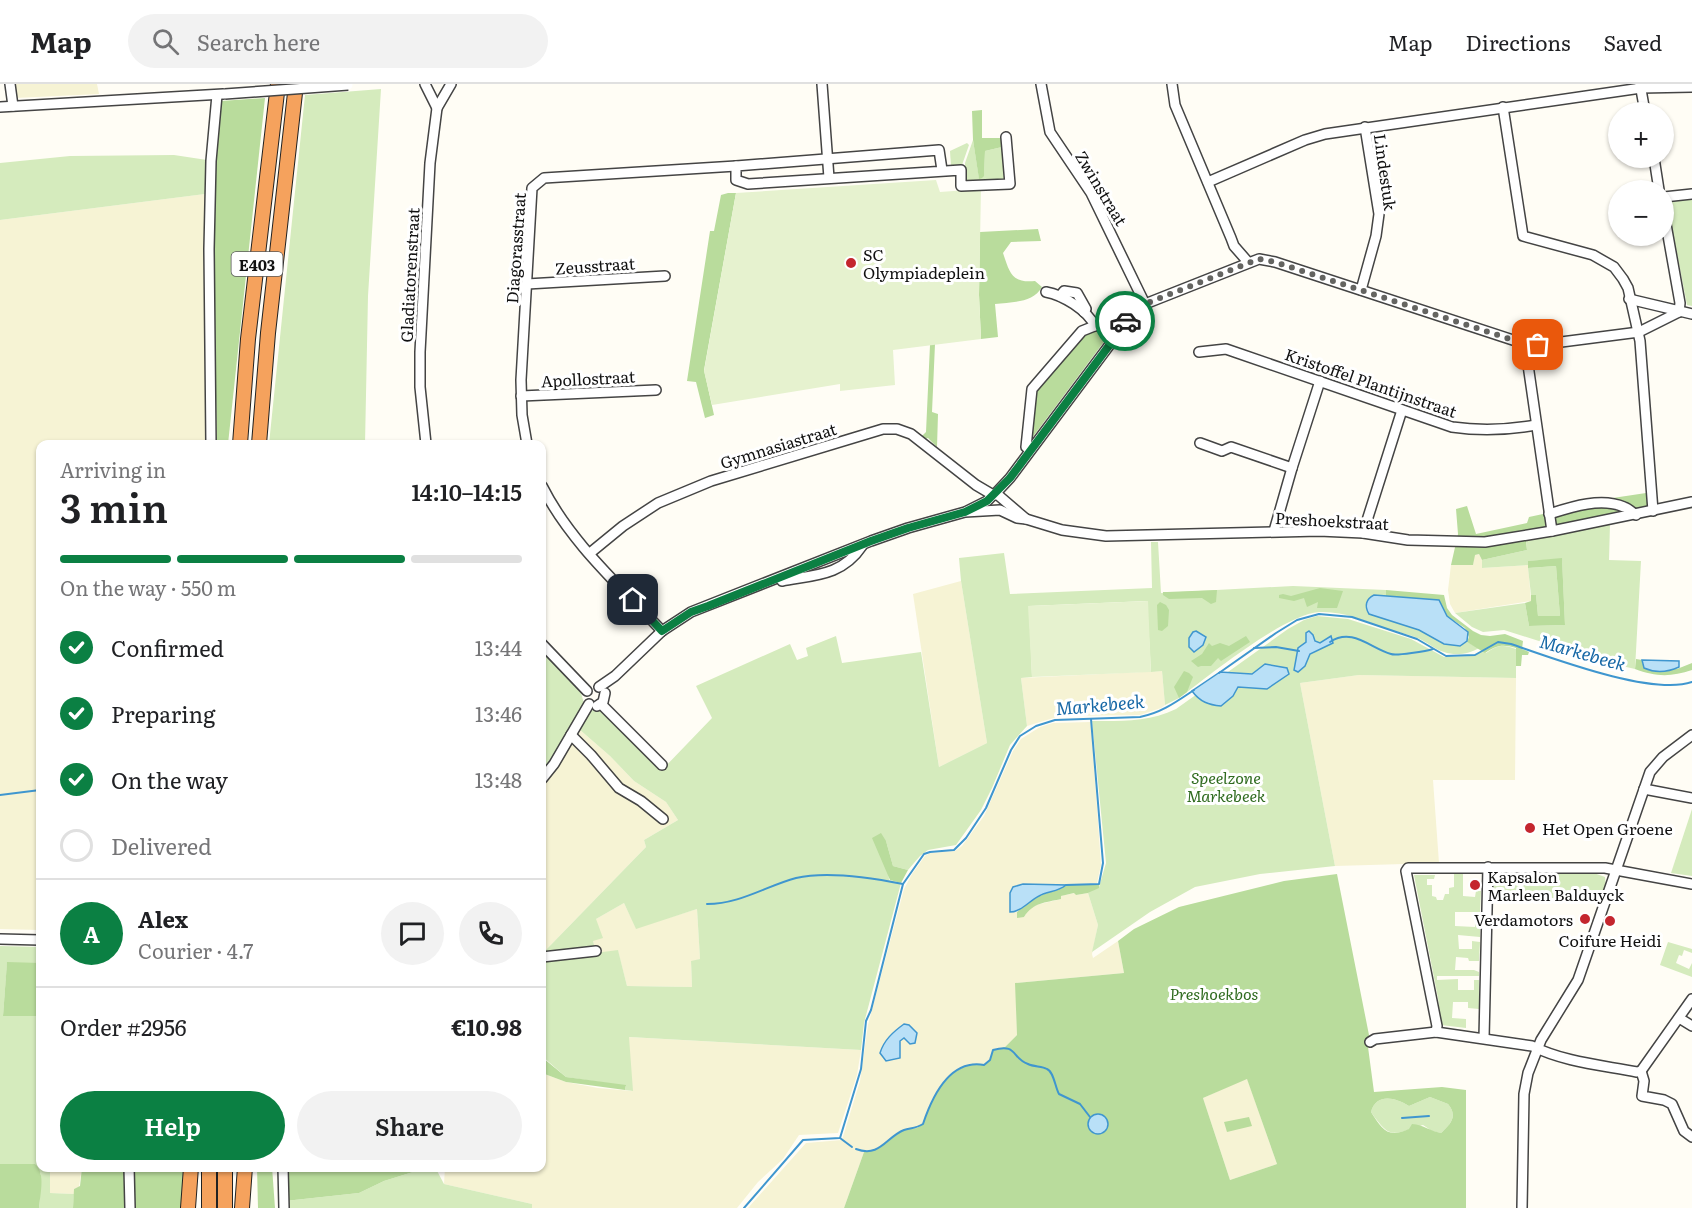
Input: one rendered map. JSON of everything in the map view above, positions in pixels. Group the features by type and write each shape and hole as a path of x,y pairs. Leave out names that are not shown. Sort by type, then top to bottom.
{"highway":[{"name":"E403","path":"240,440 249,339 287,86"},
{"name":"E403","path":"259,440 287,86"},
{"path":"190,1208 191,1172"},
{"path":"209,1172 209,1208"},
{"path":"225,1172 225,1208"},
{"path":"242,1208 245,1172"},
{"path":"245,1186 249,1208"}],"street":[{"path":"10,84 12,106"},
{"path":"0,107 221,94 287,86 356,84"},
{"path":"425,84 438,108"},
{"name":"Gladiatorenstraat","path":"426,440 420,387 420,352 430,163 438,108 451,84"},
{"path":"822,84 829,178"},
{"name":"Zwinstraat","path":"1041,84 1050,132 1091,193 1145,304"},
{"path":"1172,84 1175,105 1234,246 1248,262"},
{"path":"1208,182 1316,136 1641,86 1692,87"},
{"path":"1641,86 1644,102"},
{"path":"211,440 209,249 211,161 221,94"},
{"path":"1503,107 1523,236 1574,249 1604,261 1614,267 1623,279 1639,332 1653,511"},
{"name":"Lindestuk","path":"1361,290 1376,236 1379,214 1365,127"},
{"path":"736,166 736,180 740,183 961,170 961,186 1010,184 1006,137"},
{"name":"Diagorasstraat","path":"526,440 521,396 532,188 544,178 828,160 841,157 939,150 942,170"},
{"path":"1674,196 1692,194"},
{"path":"1670,246 1680,303 1679,312"},
{"path":"1030,450 1026,447 1026,437 1032,389 1082,332 1117,317 1127,316 1145,304 1259,259 1275,262 1525,344 1538,345 1639,332 1679,312"},
{"name":"Zeusstraat","path":"527,284 665,276"},
{"path":"1046,292 1060,296 1084,312 1095,326"},
{"path":"1629,299 1692,314"},
{"path":"602,690 614,682 615,676 662,631 691,612 908,528 995,501 1030,450 1123,327 1127,316"},
{"path":"1525,344 1552,531"},
{"name":"Kristoffel Plantijnstraat","path":"1199,352 1226,349 1452,427 1473,430 1536,425"},
{"path":"1274,531 1320,381"},
{"name":"Apollostraat","path":"521,396 656,390"},
{"path":"1363,533 1402,410"},
{"name":"Gymnasiastraat","path":"590,554 623,526 658,503 711,481 883,429 897,429 911,434 976,485 981,495 995,501"},
{"path":"1200,442 1222,451 1231,447 1292,468"},
{"path":"546,493 560,516 590,554 662,631"},
{"name":"Preshoekstraat","path":"995,501 1017,518 1062,531 1106,536 1319,531 1363,533 1408,540 1485,542 1636,515 1692,502"},
{"path":"1549,514 1599,503 1624,507 1636,515"},
{"path":"546,648 587,691"},
{"path":"592,687 602,690 605,699 601,704 595,706 589,704 586,698 587,691 592,687"},
{"path":"546,774 589,704"},
{"path":"601,704 662,765"},
{"path":"571,735 619,788 641,801 663,819"},
{"path":"1522,1208 1524,1095 1536,1048 1578,980 1654,765 1692,735"},
{"path":"1644,789 1692,798"},
{"path":"1484,1038 1488,867"},
{"path":"1436,1032 1437,1026 1406,871 1408,868 1605,868 1692,884"},
{"path":"0,939 36,940"},
{"path":"546,957 596,951"},
{"path":"1370,1042 1375,1039 1436,1032 1536,1048 1569,1060 1636,1072 1641,1071 1692,999"},
{"path":"1679,1018 1692,1026"},
{"path":"1641,1071 1644,1081 1642,1096 1664,1100 1672,1104 1684,1131 1692,1137"},
{"path":"129,1172 129,1208"},
{"path":"283,1172 284,1208"}],"shaded area":[{"path":"13,84 97,84 99,94 16,98"},
{"path":"205,194 207,397 216,397 217,440 36,440 36,930 0,929 0,220"},
{"path":"1479,554 1482,568 1528,565 1531,601 1455,613 1450,604 1448,590 1451,565 1473,565 1474,555"},
{"path":"961,581 987,743 939,767 913,594"},
{"path":"1162,671 1165,705 1161,708 1140,715 1060,716 1027,726 1021,678"},
{"path":"1359,675 1516,678 1515,780 1433,780 1439,863 1335,866 1300,683"},
{"path":"1091,722 1101,865 1097,883 1022,884 1013,887 1010,894 1011,912 1017,912 1017,917 1024,917 1029,909 1061,899 1060,896 1088,893 1098,925 1093,958 1118,941 1124,973 1016,983 1017,1035 1005,1047 993,1050 990,1060 984,1065 943,1084 932,1099 923,1124 917,1128 903,1130 879,1148 864,1152 844,1208 748,1208 806,1143 842,1140 860,1081 868,1025 904,889 912,874 925,856 930,853 955,851 962,846 984,816 1013,751 1021,739 1040,727 1053,723"},
{"path":"579,729 634,781 666,802 678,820 644,840 646,847 546,950 546,776"},
{"path":"624,903 636,928 697,909 700,959 691,962 692,987 627,986 618,951 596,953 593,941 596,919"},
{"path":"628,1037 861,1050 857,1075 838,1133 799,1135 783,1159 758,1182 737,1208 532,1208 532,1204 444,1184 445,1172 546,1172 546,1074 566,1082 632,1091"},
{"path":"1247,1078 1277,1164 1230,1180 1203,1098"},
{"path":"50,1172 81,1172 79,1187 74,1189 74,1194 50,1193"}],"green space":[{"path":"381,89 368,296 365,440 269,440 305,95"},
{"path":"265,98 228,440 217,440 213,250 215,162 221,101"},
{"path":"982,110 982,138 1002,138 1002,147 985,151 984,176 979,179 973,140 972,111"},
{"path":"973,140 979,178 984,175 985,151 1002,147 1006,176 1003,181 968,182 965,179 965,163"},
{"path":"967,143 969,145 962,165 951,166 950,151"},
{"path":"174,155 207,160 205,194 0,220 0,163 70,156"},
{"name":"SC Olympiadeplein","path":"936,180 940,192 981,189 979,295 981,339 893,350 895,385 840,391 840,384 712,405 704,371 736,193"},
{"path":"736,193 704,370 714,415 705,418 696,382 687,381 710,231 714,231 721,195"},
{"path":"1692,198 1692,306 1687,305 1674,238 1674,201"},
{"path":"1038,229 1041,241 1011,242 1003,253 1013,276 1021,280 1035,281 1042,287 1028,299 995,304 998,337 981,339 980,232"},
{"path":"1112,323 1115,327 1032,438 1029,434 1034,396 1044,379 1083,334"},
{"path":"935,344 932,412 938,414 937,447 928,438 923,440 922,436 926,432 930,345"},
{"path":"1646,493 1648,508 1563,525 1555,524 1554,515 1606,499"},
{"path":"1467,506 1476,534 1527,523 1529,517 1543,514 1548,525 1547,528 1525,533 1527,550 1482,560 1479,554 1475,555 1473,565 1451,565 1458,534 1456,509"},
{"path":"1610,524 1609,560 1641,561 1635,669 1605,662 1504,630 1483,632 1472,627 1455,613 1525,603 1529,626 1565,625 1562,559 1528,561 1528,565 1482,568 1482,560 1527,550 1526,540"},
{"path":"1151,542 1158,542 1161,593 1293,586 1386,590 1386,596 1374,595 1369,614 1420,630 1444,644 1460,646 1467,642 1479,648 1462,654 1448,653 1416,637 1353,617 1319,612 1286,623 1267,634 1179,698 1165,705 1162,671 1151,672 1147,601 1029,606 1032,677 1021,678 1027,726 1010,745 981,810 956,845 928,850 908,870 893,866 886,841 889,880 901,883 864,1023 861,1050 629,1037 633,1091 625,1090 626,1086 566,1077 546,1060 546,959 618,950 627,986 692,987 691,961 700,959 697,909 636,929 624,903 596,919 603,938 593,941 595,948 546,954 546,950 646,847 644,840 678,820 666,802 634,781 579,729 591,711 595,709 602,712 661,771 712,718 696,686 790,644 797,660 808,656 806,648 836,636 842,663 921,652 939,767 987,743 959,558 1004,553 1010,594 1152,588"},
{"path":"1562,558 1565,625 1529,626 1525,603 1531,601 1531,595 1536,595 1538,616 1560,616 1556,566 1528,568 1528,561"},
{"path":"1556,566 1560,616 1538,616 1536,595 1531,595 1528,568"},
{"path":"1320,588 1343,591 1337,608 1317,608 1318,602 1307,607 1304,598 1294,601 1279,598 1279,595 1283,594 1291,596"},
{"path":"1217,590 1216,602 1211,604 1202,598 1169,599 1163,595 1163,592"},
{"path":"1386,590 1444,595 1447,608 1452,615 1473,631 1490,636 1505,634 1523,641 1522,649 1529,652 1528,655 1522,655 1521,666 1516,666 1516,648 1500,646 1485,653 1467,642 1469,637 1465,628 1447,616 1439,600 1386,596"},
{"path":"1148,601 1151,672 1032,677 1028,606"},
{"path":"1160,602 1169,610 1168,626 1162,631 1158,630 1157,605"},
{"name":"Speelzone Markebeek","path":"1317,616 1348,619 1411,639 1444,657 1472,656 1483,651 1486,653 1500,646 1511,647 1516,649 1516,678 1359,675 1300,683 1335,866 1260,874 1195,887 1150,912 1092,952 1098,925 1088,893 1099,887 1106,863 1092,721 1145,719 1176,709 1288,629"},
{"path":"1246,636 1250,642 1221,661 1218,658 1211,666 1198,667 1191,661 1202,654 1209,643 1212,646 1220,643 1229,646"},
{"path":"546,655 580,690 584,703 546,769"},
{"path":"1636,659 1642,660 1642,664 1677,669 1692,663 1692,670 1670,675 1650,674 1635,669"},
{"path":"1184,671 1193,677 1187,692 1179,698 1174,687"},
{"path":"1692,809 1692,876 1671,873"},
{"path":"881,833 886,841 893,866 908,870 901,883 890,880 872,838"},
{"path":"1499,871 1591,872 1605,877 1606,887 1600,905 1578,897 1575,904 1558,898 1492,899 1493,877"},
{"name":"Preshoekbos","path":"1337,874 1369,1035 1368,1047 1374,1092 1442,1087 1466,1090 1466,1208 844,1208 864,1152 879,1148 903,1130 917,1128 923,1124 937,1092 952,1074 961,1068 984,1065 990,1060 993,1050 1005,1047 1017,1035 1015,983 1124,973 1118,941 1134,929 1179,907 1284,881","holes":["1247,1079 1277,1164 1230,1180 1203,1098","1430,1097 1448,1104 1453,1112 1452,1120 1441,1133 1412,1124 1409,1129 1402,1132 1386,1131 1371,1112 1373,1106 1382,1099 1398,1100 1409,1106"]},
{"path":"1454,874 1463,874 1463,896 1475,897 1476,891 1481,891 1480,912 1455,912 1455,926 1475,927 1475,922 1480,922 1480,937 1458,935 1459,949 1472,949 1472,941 1480,942 1479,961 1456,957 1455,970 1474,970 1479,972 1479,976 1437,976 1437,980 1458,979 1458,990 1474,990 1474,980 1479,980 1479,1009 1468,1008 1468,1002 1453,1002 1452,1018 1466,1019 1466,1028 1441,1025 1438,998 1414,875 1435,875 1434,879 1427,879 1427,885 1432,885 1432,896 1437,900 1443,900 1445,894 1449,894 1449,888 1454,887"},
{"path":"1066,885 1099,885 1099,888 1088,893 1061,896 1061,899 1040,904 1032,908 1024,917 1017,918 1017,912 1029,902"},
{"path":"1668,942 1692,949 1692,953 1684,950 1676,963 1689,969 1692,963 1692,977 1660,965"},
{"path":"0,946 36,947 36,963 7,963 3,1016 36,1016 36,1166 0,1164"},
{"path":"7,962 36,963 36,1016 3,1016"},
{"path":"546,1060 566,1077 626,1085 625,1090 566,1082 546,1074"},
{"path":"1430,1097 1448,1104 1453,1112 1452,1120 1441,1133 1432,1131 1423,1125 1393,1133 1383,1128 1371,1112 1373,1106 1382,1099 1398,1100 1409,1106"},
{"path":"1249,1117 1252,1126 1227,1132 1224,1122"},
{"path":"0,1164 35,1164 36,1172 40,1172 41,1178 39,1208 0,1208"},
{"path":"40,1172 50,1172 50,1193 74,1194 73,1208 39,1208"},
{"path":"81,1172 126,1172 127,1208 73,1208 74,1189 80,1186"},
{"path":"133,1172 183,1172 182,1208 134,1208"},
{"path":"257,1172 272,1172 275,1208 258,1208"},
{"path":"285,1172 413,1172 384,1181 359,1193 285,1201"},
{"path":"413,1172 438,1172 444,1184 532,1204 532,1208 286,1208 285,1201 359,1193 384,1181"}],"water":[{"path":"1374,595 1439,600 1447,616 1468,632 1467,641 1460,646 1444,644 1419,630 1369,614 1367,603"},
{"path":"1196,631 1206,637 1203,645 1194,652 1189,647 1189,638"},
{"path":"1309,631 1315,641 1320,643 1331,636 1333,643 1310,654 1305,666 1298,672 1294,670 1298,648 1306,642 1306,633"},
{"path":"1642,660 1679,661 1679,667 1666,671 1653,671 1644,668"},
{"path":"1265,664 1287,668 1289,674 1267,689 1238,687 1233,696 1221,706 1205,702 1192,691 1220,672 1252,674"},
{"path":"1023,884 1066,885 1039,896 1014,912 1010,912 1010,893 1013,887"},
{"path":"904,1024 909,1025 917,1033 915,1043 910,1044 904,1038 900,1041 900,1058 886,1061 880,1053 882,1048 889,1037"},
{"path":"1098,1114 1105,1117 1108,1124 1105,1131 1098,1134 1091,1131 1088,1124 1091,1117"}],"waterway":[{"name":"Markebeek","path":"1219,673 1297,620 1319,614 1352,617 1417,639 1446,656 1475,655 1498,642 1628,680 1674,685 1692,682"},
{"path":"1330,642 1338,638 1353,638 1391,654 1433,649"},
{"path":"1254,648 1276,647 1299,651"},
{"name":"Markebeek","path":"744,1208 803,1140 840,1138 861,1069 866,1021 871,1010 903,884 924,854 954,850 966,838 986,808 1011,750 1020,736 1036,726 1055,720 1148,715 1194,690"},
{"path":"1066,885 1099,884 1103,863 1091,719"},
{"path":"0,795 36,790"},
{"path":"707,904 731,901 785,881 808,876 849,876 903,884"},
{"path":"856,1149 864,1151 877,1149 898,1133 923,1124 937,1092 952,1074 961,1068 984,1065 990,1060 993,1050 1001,1048 1011,1050 1028,1064 1049,1071 1059,1094 1080,1104 1090,1117"},
{"path":"1402,1118 1429,1116"},
{"path":"840,1138 852,1147"}],"way so far":[{"path":"1125,321 1127,316 1145,304 1259,259 1275,262 1525,344 1538,345"}],"place":[{"name":"SC Olympiadeplein","path":"851,263"},
{"name":"Het Open Groene","path":"1530,828"},
{"name":"Kapsalon Marleen Balduyck","path":"1475,885"},
{"name":"Verdamotors","path":"1585,919"},
{"name":"Coifure Heidi","path":"1610,921"}],"route":[{"path":"633,600 662,631 691,612 871,541 965,512 987,501 1010,478 1123,327 1125,321"}]}
